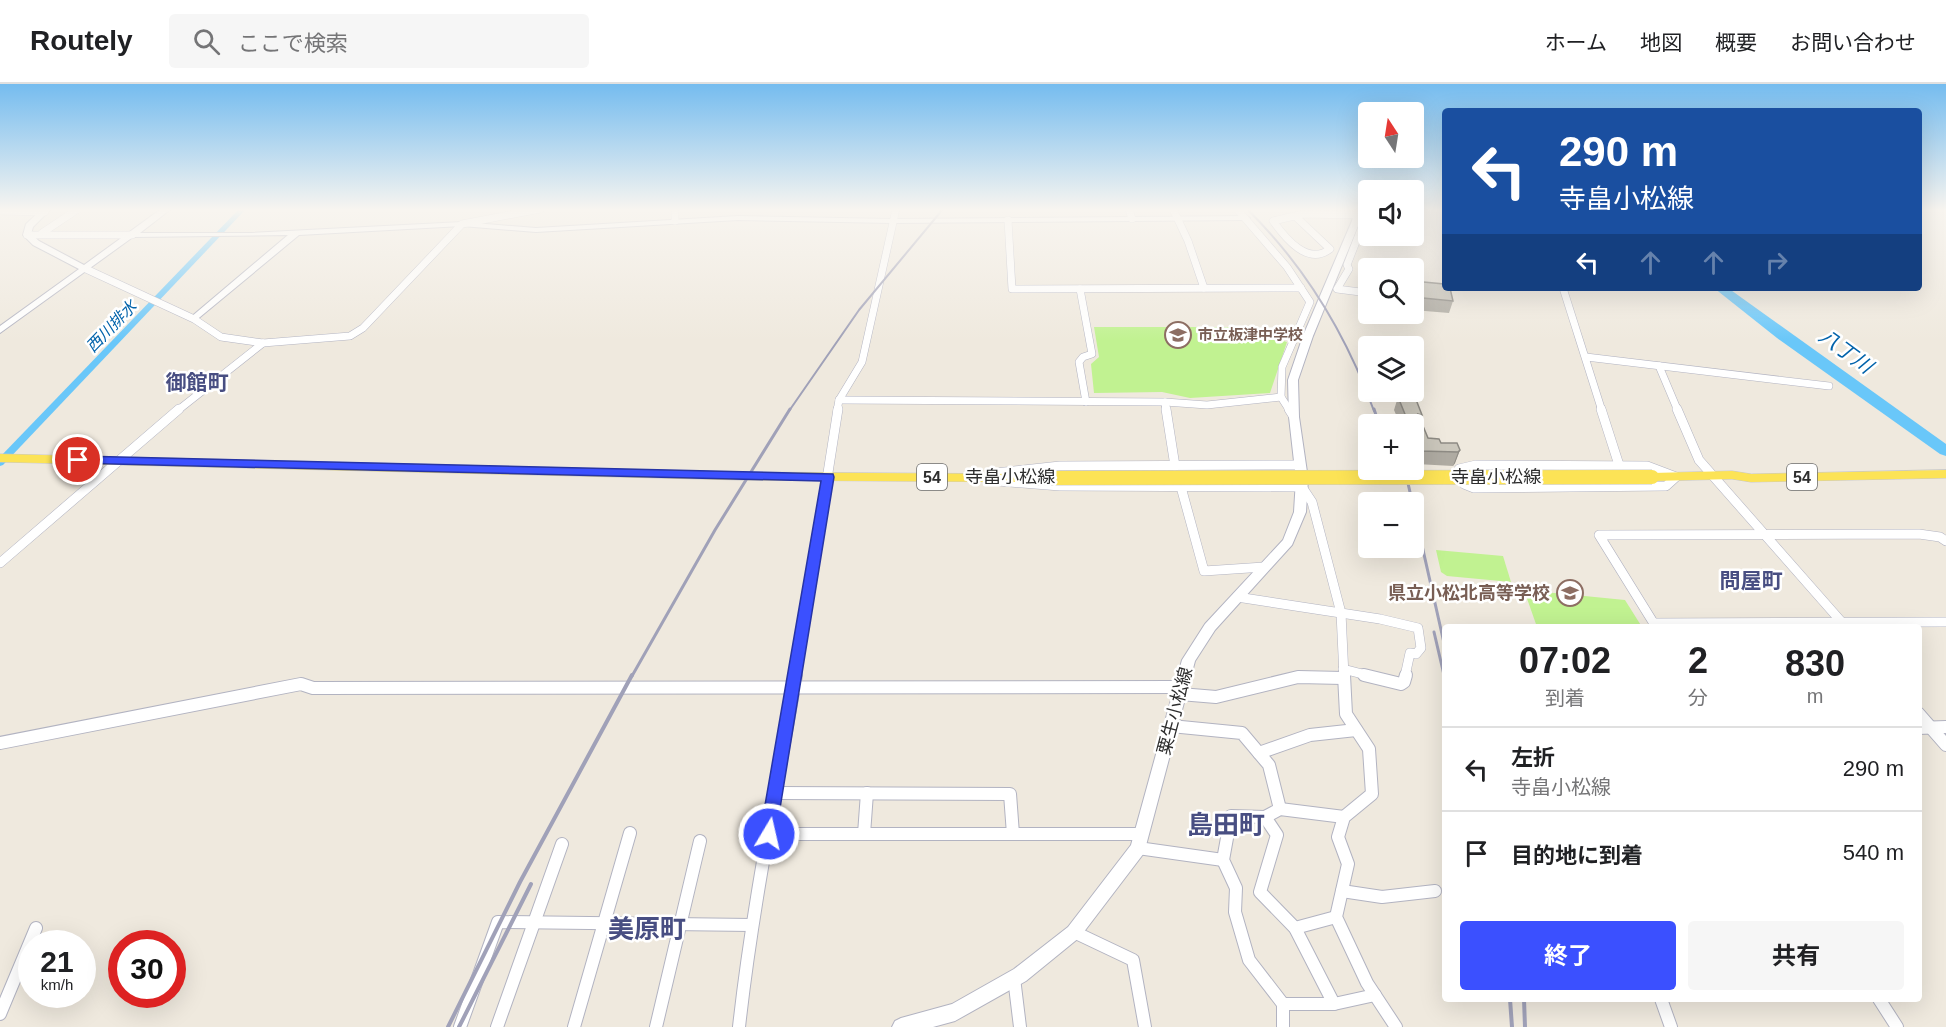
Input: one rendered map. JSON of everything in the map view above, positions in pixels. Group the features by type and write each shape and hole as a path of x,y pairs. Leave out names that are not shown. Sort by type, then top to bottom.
{"main road":[{"name":"寺畠小松線","path":"0,458 828,477 1035,478 1714,476 1751,478 1946,465"},
{"name":"寺畠小松線","path":"1867,471 1946,474"}],"street":[{"path":"55,253 194,319 221,337 263,343 350,336 363,328 434,253"},
{"path":"0,330 108,253"},
{"path":"194,319 272,253"},
{"path":"739,1027 747,952 794,688 839,400 862,362 885,253"},
{"path":"1010,253 1012,289 1301,288"},
{"path":"1191,253 1204,288"},
{"path":"1274,253 1310,302 1282,367 1281,397 1294,417"},
{"path":"1307,253 1314,255 1321,253"},
{"name":"粟生小松線","path":"901,1027 955,1012 1014,978 1074,932 1139,841 1189,660 1210,627 1288,542 1300,512 1302,487 1294,417 1293,380 1343,253"},
{"path":"1352,253 1347,265 1349,269 1337,289 1358,292"},
{"path":"1080,289 1092,354 1083,357 1079,362 1086,402"},
{"path":"1564,291 1619,465"},
{"path":"0,563 149,433 263,343"},
{"path":"1586,357 1829,386"},
{"path":"1659,366 1699,460 1843,624"},
{"path":"839,400 924,399 1230,404 1281,397"},
{"path":"1165,402 1175,466"},
{"path":"987,477 996,473 1060,466 1299,465"},
{"path":"1476,465 1619,465 1647,466 1676,477 1666,486 1474,488 1464,484 1459,469 1476,465"},
{"path":"987,477 994,480 1060,486 1302,487 1312,502 1341,613 1346,714 1369,749 1372,794 1344,817 1338,837 1348,864 1336,917 1367,983 1396,1027"},
{"path":"1181,487 1204,571 1264,567"},
{"path":"1654,624 1599,535 1919,534 1940,537 1946,541"},
{"path":"0,743 301,684 313,688 1181,690 1216,697 1298,676 1343,674 1401,684 1404,682 1410,653 1416,654 1421,648 1421,636 1417,627 1237,597"},
{"path":"1878,624 1946,622"},
{"path":"1922,718 1946,745"},
{"path":"1171,726 1242,733 1269,765 1280,809"},
{"path":"1922,728 1946,727"},
{"path":"1258,753 1310,735 1356,730"},
{"path":"776,793 1010,794 1013,834"},
{"path":"864,834 867,793"},
{"path":"1284,1027 1283,1005 1250,960 1235,912 1236,888 1223,860 1231,816 1265,817 1280,809 1344,817"},
{"path":"1265,817 1277,835 1260,892 1294,928 1334,1004"},
{"path":"574,1027 630,833"},
{"path":"769,834 1013,834 1139,841 1223,860"},
{"path":"656,1027 700,841"},
{"path":"497,1027 562,844"},
{"path":"1342,891 1382,897 1435,891"},
{"path":"1294,928 1336,917"},
{"path":"460,1027 498,922 752,925"},
{"path":"0,1014 36,928"},
{"path":"1074,932 1133,960 1145,1027"},
{"path":"1014,978 1020,1027"},
{"path":"1283,1005 1334,1004 1375,995"},
{"path":"1662,1002 1671,1027"},
{"path":"1881,1002 1897,1027"}],"green space":[{"path":"1094,327 1232,327 1287,342 1270,393 1190,398 1162,392 1094,393 1091,364 1099,357"},
{"path":"1436,550 1503,556 1511,582 1447,576 1441,572"},
{"path":"1524,590 1625,600 1640,624 1536,624"}],"building":[{"path":"1424,282 1442,284 1442,291 1451,291 1453,301 1424,298"},
{"path":"1400,402 1417,402 1422,414 1405,414"},
{"path":"1424,428 1428,438 1439,439 1441,443 1457,443 1460,450 1458,452 1424,451"}],"waterway":[{"name":"西川排水","path":"0,463 201,253"},
{"name":"八丁川","path":"1724,291 1946,451"}],"railway":[{"path":"789,411 859,310 906,253"},
{"path":"1286,253 1322,302 1337,328 1374,411"},
{"path":"632,676 715,530 790,409"},
{"path":"1374,409 1376,414"},
{"path":"1407,480 1442,634"},
{"path":"1434,632 1442,666"},
{"path":"448,1027 520,882 632,675"},
{"path":"459,1027 531,884"},
{"path":"1510,1002 1512,1027"},
{"path":"1524,1002 1525,1027"}],"place":[{"name":"市立板津中学校","path":"1178,335"},
{"name":"県立小松北高等学校","path":"1570,593"}],"district":[{"name":"御館町","path":"197,383"},
{"name":"問屋町","path":"1751,581"},
{"name":"島田町","path":"1226,825"},
{"name":"美原町","path":"647,929"}],"route":[{"path":"78,460 828,477 769,834"}]}
